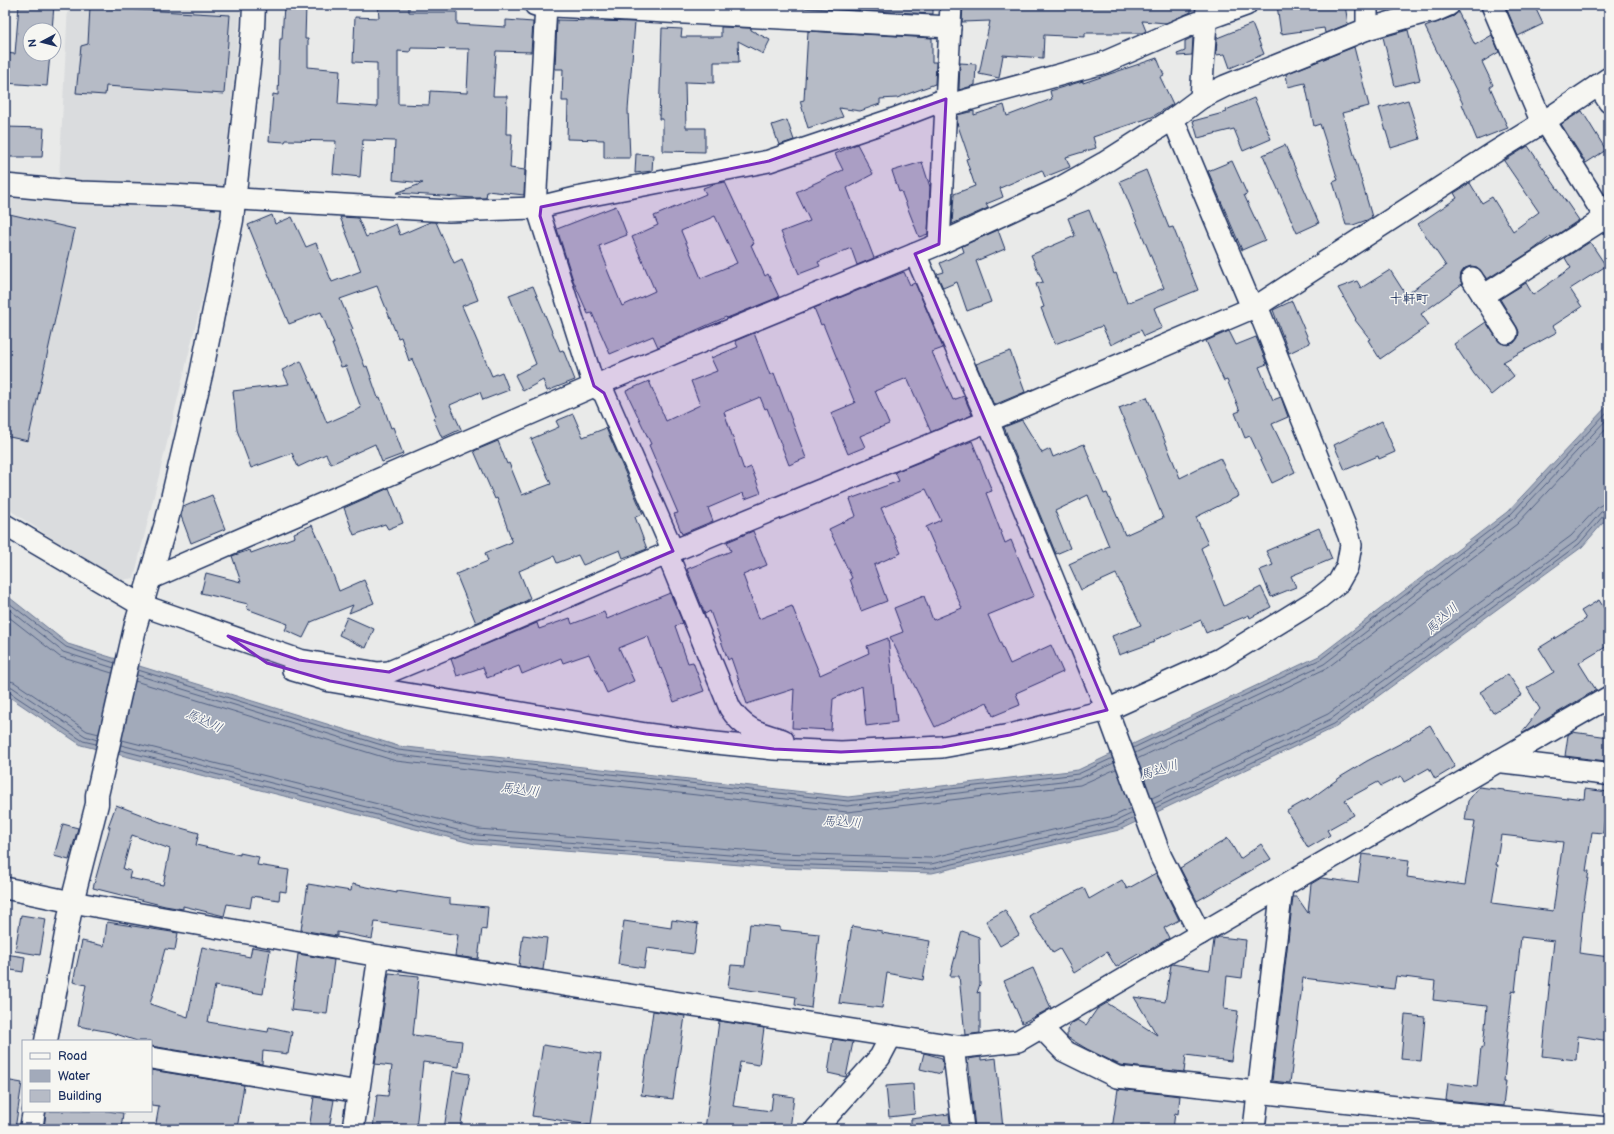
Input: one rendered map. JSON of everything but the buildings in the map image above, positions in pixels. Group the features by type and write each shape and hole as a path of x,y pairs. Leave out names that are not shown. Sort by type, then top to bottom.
{"street":[{"path":"46,1040 72,902 97,804 97,794 139,615 167,520 201,375 232,220 253,28 254,5"},
{"path":"798,750 783,740 754,731 736,718 730,708 670,552 604,393 594,386 538,207 542,5 719,10 950,27"},
{"path":"939,244 951,5"},
{"path":"5,185 80,192 171,194 449,211 538,207 576,198 769,161 945,102 1103,63 1206,12 1246,5"},
{"path":"1367,5 1367,29"},
{"path":"149,579 594,386 939,244 1058,189 1104,163 1173,119 1201,98 1225,86 1367,29 1423,13 1434,12 1449,5"},
{"path":"1484,296 1607,220 1544,122 1492,5"},
{"path":"1201,98 1206,12"},
{"path":"5,525 139,615 228,636 298,660 378,673 389,672 670,552 988,421 1257,306 1495,152 1544,122 1606,88"},
{"path":"228,636 267,663 330,681 646,734 706,742 841,752 942,747 1010,735 1108,713 1220,659 1318,599 1338,583 1347,567 1351,545 1349,536 1257,306 1248,298 1173,119"},
{"path":"915,254 988,421 1108,713 1161,856 1200,934"},
{"path":"1472,278 1507,333"},
{"path":"5,888 72,902 379,956 953,1046 964,1047 1018,1041 1609,697"},
{"path":"1499,761 1609,774"},
{"path":"1254,1129 1282,887"},
{"path":"353,1129 379,956"},
{"path":"1041,1027 1064,1051 1117,1077 1609,1128"},
{"path":"816,1129 880,1057 891,1036"},
{"path":"953,1046 963,1129"},
{"path":"152,1058 359,1092"},
{"path":"31,1129 34,1112"}],"highlighted area":[{"path":"946,99 939,244 915,254 1107,710 1010,735 942,747 841,752 774,749 646,734 330,681 267,663 228,636 299,660 389,672 673,551 604,393 594,386 540,216 541,207 769,161"}],"shaded area":[{"path":"68,5 241,5 223,191 59,180"},
{"path":"5,192 216,206 223,213 134,578 116,581 5,507"}],"water":[{"name":"馬込川","path":"1609,404 1609,516 1582,547 1336,727 1119,830 932,873 779,868 475,844 81,745 5,694 5,594 68,644 398,746 848,797 1078,770 1319,656 1507,512"}],"district":[{"name":"十軒町","path":"1409,299"}]}
